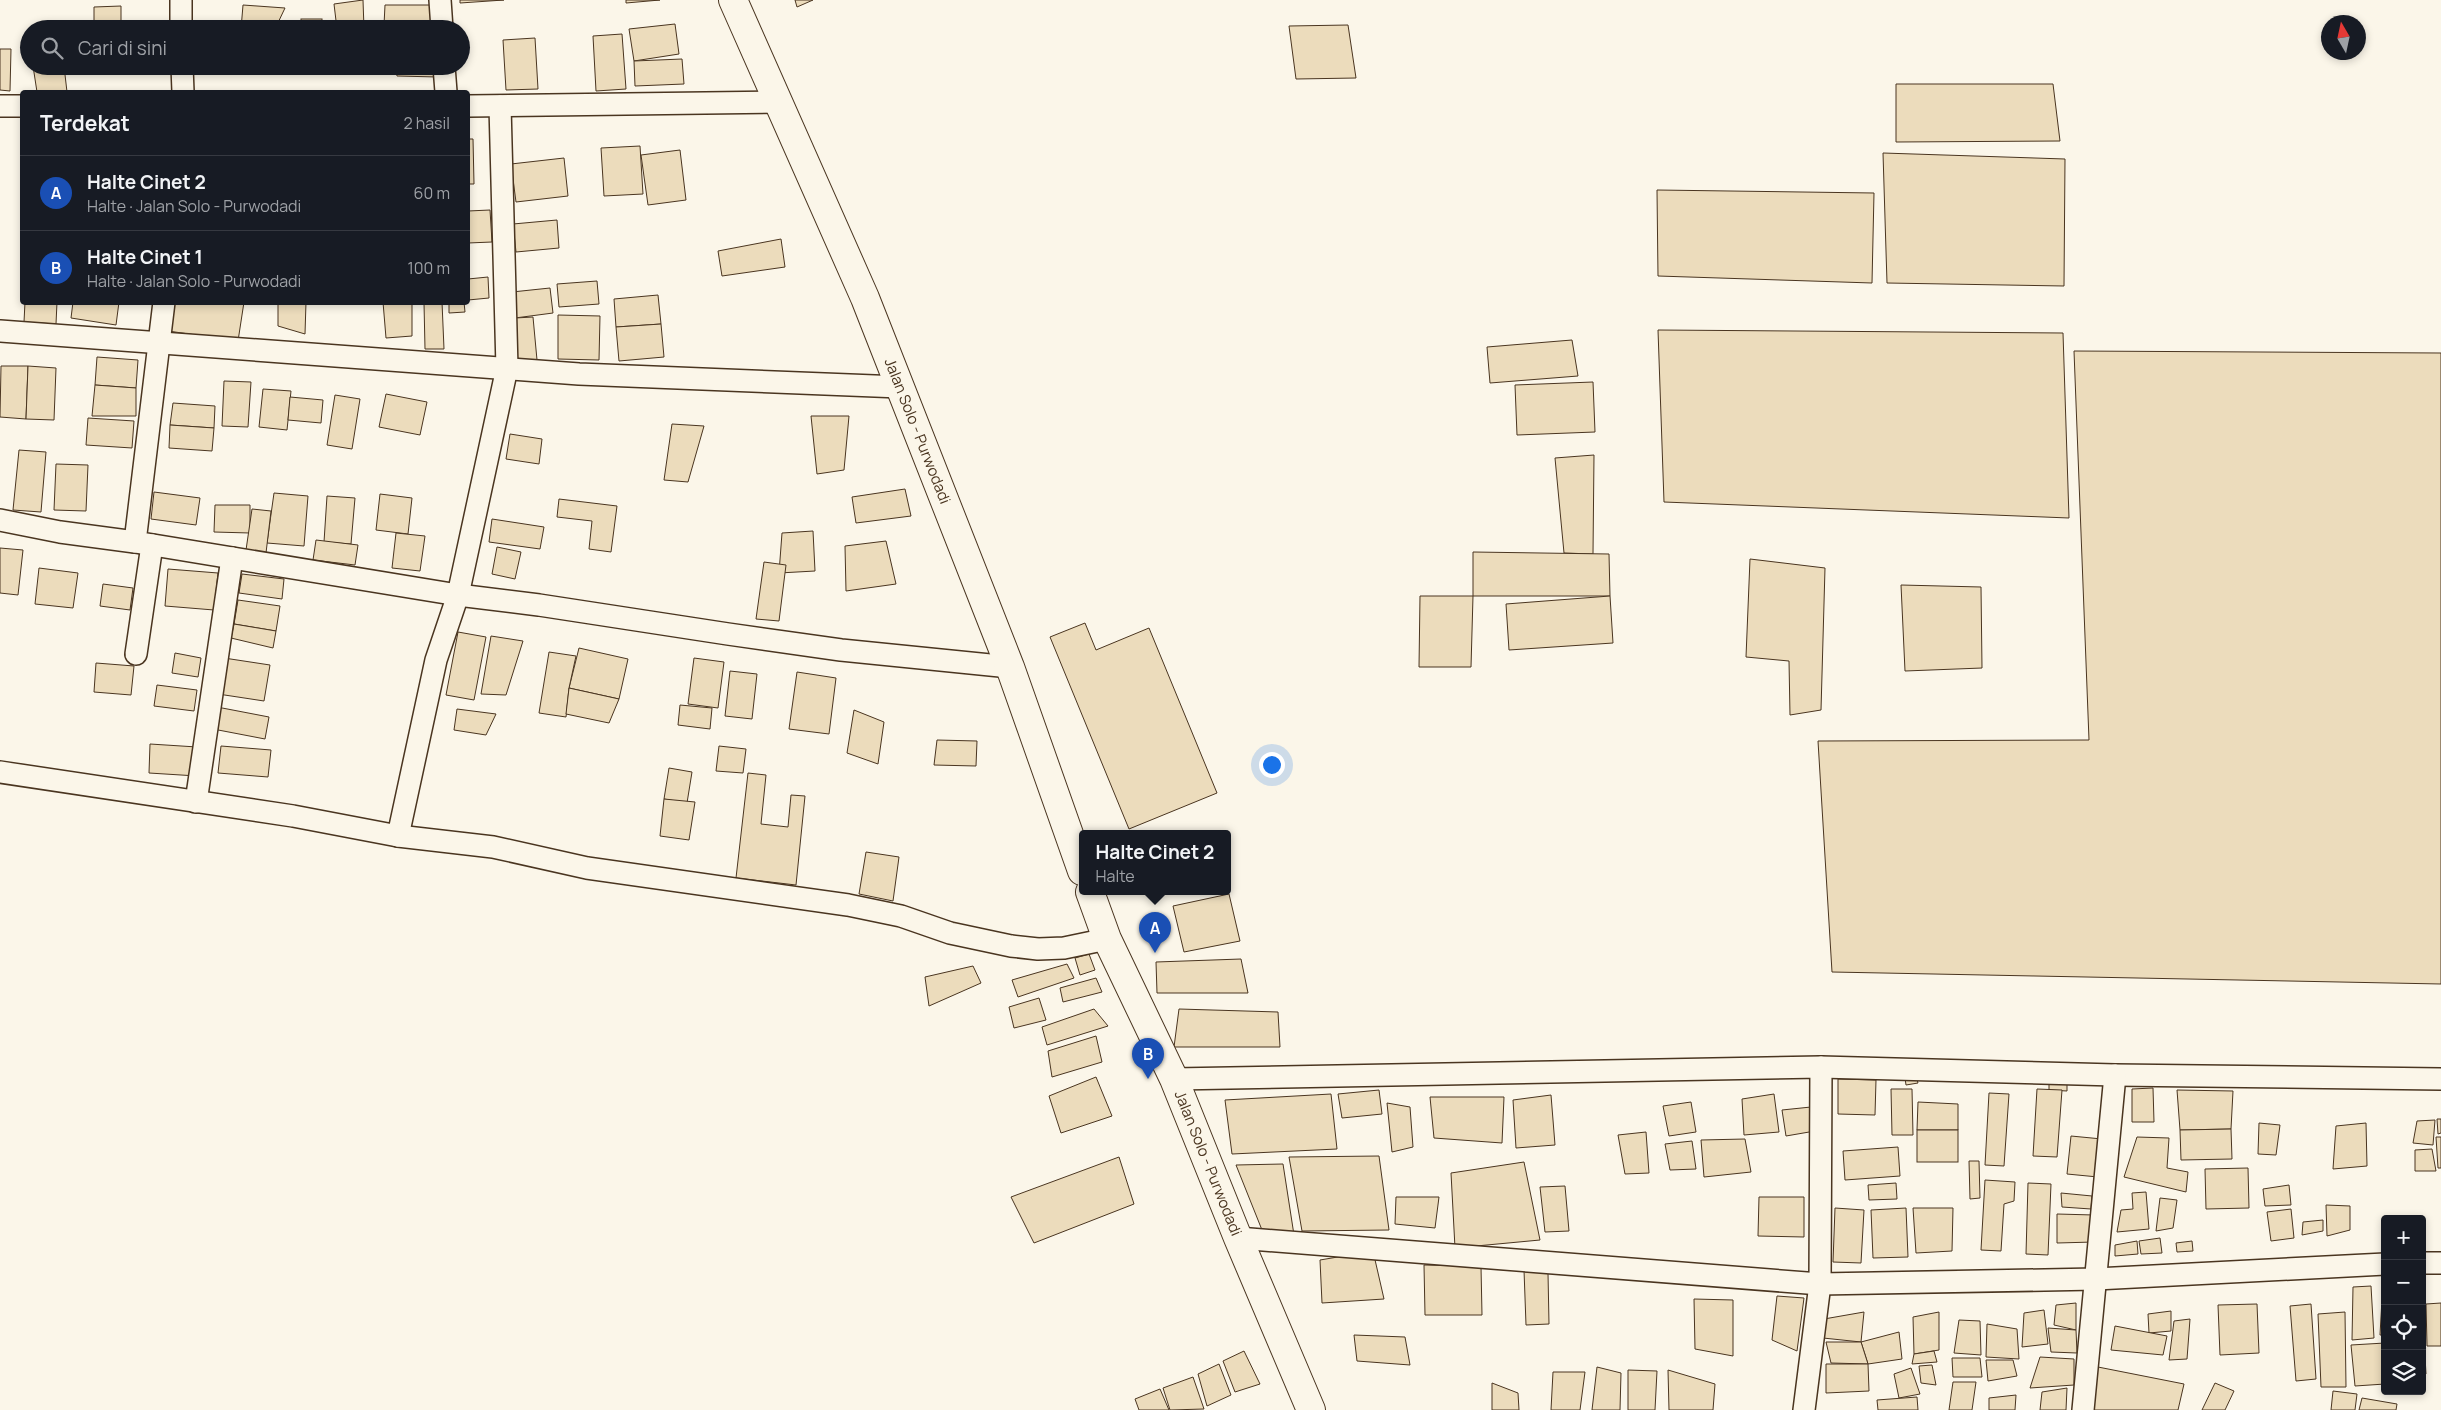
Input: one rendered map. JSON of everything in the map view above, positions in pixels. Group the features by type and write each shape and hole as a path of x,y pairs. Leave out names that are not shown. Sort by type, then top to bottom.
{"main road":[{"name":"Jalan Solo - Purwodadi","path":"733,0 780,102 865,298 1010,667 1079,862"},
{"name":"Jalan Solo - Purwodadi","path":"1091,895 1107,939 1174,1079 1238,1238 1311,1410"}],"street":[{"path":"181,0 181,20"},
{"path":"440,0 441,20"},
{"path":"182,75 183,90"},
{"path":"445,75 446,90"},
{"path":"470,106 780,102"},
{"path":"0,106 20,106"},
{"path":"398,836 436,660 458,595 507,368 500,106"},
{"path":"136,654 143,544 164,305"},
{"path":"0,331 579,374 900,387"},
{"path":"0,520 60,532 458,595 539,605 841,650 1010,667"},
{"path":"196,802 232,558"},
{"path":"0,772 293,816 398,836 493,847 587,868 848,906 901,916 950,932 1011,946 1038,949 1064,948 1107,939"},
{"path":"1804,1410 1820,1284 1821,1067"},
{"path":"1174,1079 1821,1067 2115,1075 2441,1079"},
{"path":"2083,1410 2115,1075"},
{"path":"1238,1238 1820,1284 2096,1279 2381,1264"},
{"path":"2426,1263 2441,1263"}],"building":[{"path":"363,0 364,20 336,20 334,4"},
{"path":"460,0 504,0 460,3"},
{"path":"626,0 660,0 626,3"},
{"path":"795,0 813,0 797,7"},
{"path":"243,5 285,8 279,20 242,20"},
{"path":"385,5 433,5 433,20 384,20"},
{"path":"121,6 121,20 94,20 94,7"},
{"path":"301,19 322,19 322,20"},
{"path":"675,24 679,54 634,61 629,29"},
{"path":"1348,25 1356,78 1296,79 1289,26"},
{"path":"622,34 626,89 596,91 593,36"},
{"path":"535,38 538,89 506,90 503,40"},
{"path":"0,49 11,49 10,91 0,90"},
{"path":"682,59 684,84 635,86 634,61"},
{"path":"34,75 65,75 67,90 37,90"},
{"path":"438,75 438,77 397,76"},
{"path":"1896,84 2053,84 2060,141 1896,142"},
{"path":"470,139 473,139 474,184 470,184"},
{"path":"640,146 643,194 604,196 601,148"},
{"path":"680,150 686,200 648,205 641,155"},
{"path":"1883,153 2065,159 2064,286 1887,283"},
{"path":"564,158 568,196 516,202 511,164"},
{"path":"1657,190 1874,193 1872,283 1658,276"},
{"path":"490,210 492,242 470,243 470,211"},
{"path":"557,220 559,248 516,252 513,224"},
{"path":"781,239 785,267 722,276 718,251"},
{"path":"488,277 489,298 470,300 470,279"},
{"path":"597,281 599,304 559,307 557,284"},
{"path":"550,288 553,313 515,318 512,292"},
{"path":"658,295 661,324 616,327 614,299"},
{"path":"25,305 57,305 56,324 24,322"},
{"path":"73,305 119,305 116,325 71,318"},
{"path":"172,305 244,305 238,341 168,331"},
{"path":"278,305 306,305 305,334 278,326"},
{"path":"383,305 412,305 412,336 386,338"},
{"path":"424,305 442,305 444,349 425,349"},
{"path":"449,305 464,305 465,312 449,313"},
{"path":"558,315 600,316 599,360 558,359"},
{"path":"533,317 537,360 514,362 515,318"},
{"path":"661,324 664,357 619,361 616,327"},
{"path":"1658,330 2063,333 2069,518 1664,502"},
{"path":"1572,340 1578,376 1490,383 1487,347"},
{"path":"2074,351 2441,353 2441,984 1832,972 1818,741 2089,740"},
{"path":"97,357 138,360 136,388 95,385"},
{"path":"1,366 28,366 26,419 0,417"},
{"path":"28,366 56,368 54,420 26,419"},
{"path":"224,381 251,382 248,427 222,426"},
{"path":"1593,382 1595,432 1517,435 1515,385"},
{"path":"95,385 136,388 136,416 92,416"},
{"path":"263,389 291,391 287,430 259,427"},
{"path":"386,394 427,402 420,435 379,427"},
{"path":"335,395 360,399 352,449 327,445"},
{"path":"290,397 323,400 321,423 288,420"},
{"path":"173,403 215,406 214,428 170,425"},
{"path":"811,416 849,416 844,470 817,474"},
{"path":"88,418 134,421 132,448 86,445"},
{"path":"672,424 704,426 688,482 664,480"},
{"path":"170,425 214,428 212,451 169,448"},
{"path":"510,434 542,439 539,464 506,459"},
{"path":"19,450 46,452 41,512 13,510"},
{"path":"1594,455 1593,554 1564,553 1555,458"},
{"path":"56,464 88,465 86,511 54,510"},
{"path":"905,489 911,516 856,523 852,497"},
{"path":"154,492 200,498 196,525 151,519"},
{"path":"274,493 308,496 304,546 267,543"},
{"path":"380,494 412,498 408,534 376,530"},
{"path":"327,496 355,498 351,544 324,542"},
{"path":"559,499 617,506 611,552 589,549 592,521 557,517"},
{"path":"215,505 250,505 250,533 214,532"},
{"path":"252,509 271,511 266,553 246,550"},
{"path":"492,519 544,527 540,549 489,542"},
{"path":"813,531 815,571 779,573 782,533"},
{"path":"396,533 425,536 420,571 392,568"},
{"path":"316,540 358,545 355,565 313,560"},
{"path":"886,541 896,584 846,591 845,546"},
{"path":"497,547 521,552 515,579 492,574"},
{"path":"0,548 23,550 18,595 0,593"},
{"path":"1473,552 1609,554 1610,596 1473,596"},
{"path":"1750,559 1825,568 1821,710 1790,715 1789,661 1746,657"},
{"path":"764,562 786,565 779,621 756,619"},
{"path":"39,568 78,573 73,608 35,604"},
{"path":"168,569 218,573 214,610 165,606"},
{"path":"242,574 284,579 282,599 239,593"},
{"path":"103,584 133,588 130,610 100,606"},
{"path":"1901,585 1981,587 1982,668 1905,671"},
{"path":"1420,596 1473,596 1471,667 1419,667"},
{"path":"1610,596 1613,643 1509,650 1506,604"},
{"path":"238,600 280,606 276,631 234,624"},
{"path":"1085,623 1096,650 1149,628 1217,793 1129,829 1050,637"},
{"path":"234,624 276,631 273,648 231,638"},
{"path":"458,632 486,637 474,700 446,695"},
{"path":"491,636 523,641 506,695 481,694"},
{"path":"579,648 628,659 619,699 569,688"},
{"path":"549,652 576,656 569,688 566,717 539,713"},
{"path":"175,653 201,658 198,677 172,673"},
{"path":"224,658 270,665 264,701 218,694"},
{"path":"694,658 724,662 718,708 688,704"},
{"path":"96,663 134,666 131,695 94,692"},
{"path":"730,671 757,674 752,719 725,716"},
{"path":"797,672 836,678 829,734 789,729"},
{"path":"157,685 197,690 194,711 154,706"},
{"path":"569,688 619,699 609,723 566,714"},
{"path":"680,705 712,708 710,729 678,725"},
{"path":"217,707 269,717 265,739 213,729"},
{"path":"457,709 496,714 486,735 454,730"},
{"path":"854,710 884,722 878,764 847,753"},
{"path":"937,740 977,741 976,766 934,765"},
{"path":"150,744 197,747 197,776 149,773"},
{"path":"221,746 271,750 268,777 218,773"},
{"path":"719,746 746,749 743,773 716,771"},
{"path":"669,768 692,772 687,803 664,799"},
{"path":"748,773 766,775 761,824 788,827 791,795 805,796 796,885 736,878"},
{"path":"664,799 695,802 689,840 660,836"},
{"path":"866,852 899,857 893,901 859,894"},
{"path":"1229,895 1240,941 1184,952 1173,906"},
{"path":"1089,954 1095,970 1080,975 1075,958"},
{"path":"1241,959 1248,993 1157,993 1156,962"},
{"path":"1067,964 1074,978 1018,997 1012,980"},
{"path":"973,966 981,983 929,1006 925,977"},
{"path":"1096,978 1102,992 1063,1002 1060,988"},
{"path":"1039,998 1046,1020 1014,1028 1009,1007"},
{"path":"1094,1009 1108,1026 1047,1045 1042,1027"},
{"path":"1179,1009 1278,1012 1280,1047 1174,1047"},
{"path":"1096,1036 1102,1062 1052,1077 1048,1051"},
{"path":"1914,1070 1918,1083 1906,1085 1904,1071"},
{"path":"1096,1077 1112,1116 1061,1133 1049,1096"},
{"path":"2049,1077 2067,1078 2067,1091 2049,1090"},
{"path":"1838,1079 1876,1080 1875,1115 1838,1114"},
{"path":"2153,1088 2154,1122 2132,1122 2132,1089"},
{"path":"1891,1089 1912,1089 1913,1135 1892,1135"},
{"path":"2037,1089 2062,1090 2057,1157 2033,1156"},
{"path":"1379,1090 1382,1114 1342,1118 1338,1094"},
{"path":"2177,1090 2233,1091 2231,1129 2180,1130"},
{"path":"1989,1093 2009,1094 2004,1166 1985,1165"},
{"path":"1331,1094 1337,1149 1232,1154 1225,1100"},
{"path":"1774,1094 1779,1132 1744,1135 1742,1099"},
{"path":"1551,1095 1555,1145 1516,1148 1513,1100"},
{"path":"1430,1097 1504,1097 1502,1143 1434,1138"},
{"path":"1691,1102 1696,1132 1669,1136 1663,1106"},
{"path":"1918,1102 1958,1104 1958,1130 1917,1130"},
{"path":"1387,1103 1410,1107 1413,1147 1392,1152"},
{"path":"1811,1107 1815,1131 1786,1136 1782,1110"},
{"path":"2437,1119 2441,1119 2441,1133 2438,1134"},
{"path":"2435,1120 2433,1145 2413,1143 2417,1121"},
{"path":"2259,1123 2280,1125 2276,1155 2258,1154"},
{"path":"2366,1123 2367,1166 2333,1169 2336,1126"},
{"path":"2231,1129 2232,1159 2181,1160 2180,1130"},
{"path":"1917,1130 1958,1130 1958,1162 1917,1162"},
{"path":"1646,1132 1649,1173 1625,1174 1618,1135"},
{"path":"2071,1136 2102,1139 2098,1177 2067,1174"},
{"path":"2137,1137 2169,1138 2167,1168 2188,1172 2186,1192 2124,1177"},
{"path":"2436,1137 2441,1137 2441,1168 2438,1168"},
{"path":"1745,1139 1751,1172 1704,1177 1701,1140"},
{"path":"1692,1141 1696,1169 1670,1170 1665,1144"},
{"path":"1898,1147 1900,1176 1845,1180 1843,1151"},
{"path":"2432,1149 2436,1171 2415,1171 2415,1150"},
{"path":"1379,1156 1389,1230 1302,1231 1289,1157"},
{"path":"1119,1157 1134,1204 1034,1243 1011,1197"},
{"path":"1969,1161 1979,1161 1980,1198 1970,1199"},
{"path":"1524,1162 1540,1240 1455,1248 1451,1173"},
{"path":"1283,1164 1294,1235 1262,1230 1236,1165"},
{"path":"2248,1168 2249,1208 2206,1209 2205,1169"},
{"path":"1985,1180 2015,1182 2014,1201 2004,1204 2001,1251 1981,1250"},
{"path":"1896,1183 1897,1199 1869,1200 1868,1185"},
{"path":"2028,1183 2051,1184 2048,1255 2026,1254"},
{"path":"2289,1185 2291,1205 2265,1206 2263,1189"},
{"path":"1565,1186 1569,1231 1545,1232 1540,1187"},
{"path":"2146,1192 2149,1229 2117,1232 2121,1210 2133,1209 2132,1193"},
{"path":"2061,1193 2092,1196 2091,1209 2062,1207"},
{"path":"1396,1197 1439,1197 1435,1228 1395,1224"},
{"path":"1759,1197 1804,1197 1804,1237 1758,1236"},
{"path":"2160,1198 2177,1200 2173,1228 2156,1231"},
{"path":"2326,1205 2350,1206 2350,1230 2327,1236"},
{"path":"1835,1208 1864,1210 1861,1263 1833,1262"},
{"path":"1906,1208 1908,1257 1873,1258 1871,1210"},
{"path":"1913,1208 1953,1208 1952,1251 1916,1253"},
{"path":"2291,1209 2294,1238 2271,1241 2267,1212"},
{"path":"2057,1214 2094,1215 2094,1242 2057,1243"},
{"path":"2323,1220 2323,1231 2302,1235 2303,1222"},
{"path":"2160,1238 2162,1253 2141,1254 2139,1241"},
{"path":"2137,1241 2138,1254 2115,1256 2115,1245"},
{"path":"2192,1241 2193,1251 2177,1252 2176,1243"},
{"path":"1373,1251 1384,1299 1322,1303 1320,1260"},
{"path":"1424,1265 1481,1266 1482,1315 1425,1315"},
{"path":"1524,1270 1548,1273 1549,1324 1526,1325"},
{"path":"2371,1286 2374,1338 2352,1340 2353,1287"},
{"path":"1777,1296 1804,1298 1797,1351 1772,1340"},
{"path":"1694,1299 1733,1300 1733,1356 1695,1349"},
{"path":"2076,1303 2076,1330 2054,1325 2056,1305"},
{"path":"2441,1303 2441,1346 2427,1346 2426,1304"},
{"path":"2257,1304 2259,1353 2220,1355 2218,1305"},
{"path":"2311,1304 2316,1379 2296,1381 2290,1306"},
{"path":"2044,1310 2048,1344 2022,1347 2024,1313"},
{"path":"2171,1311 2171,1331 2149,1333 2148,1314"},
{"path":"1864,1312 1861,1342 1823,1338 1824,1319"},
{"path":"1939,1312 1939,1350 1914,1354 1913,1317"},
{"path":"2345,1312 2346,1387 2321,1387 2318,1314"},
{"path":"2190,1319 2187,1359 2169,1360 2174,1321"},
{"path":"1959,1320 1980,1321 1981,1355 1954,1353"},
{"path":"1987,1324 2017,1329 2019,1359 1986,1357"},
{"path":"2115,1326 2167,1336 2163,1355 2111,1350"},
{"path":"2048,1328 2076,1330 2077,1353 2051,1352"},
{"path":"1899,1332 1902,1359 1868,1364 1861,1342"},
{"path":"1354,1335 1405,1337 1410,1365 1357,1361"},
{"path":"1826,1342 1861,1342 1868,1364 1831,1363"},
{"path":"2381,1343 2381,1384 2355,1386 2351,1345"},
{"path":"1244,1351 1260,1384 1235,1392 1223,1361"},
{"path":"1934,1351 1937,1362 1912,1364 1914,1354"},
{"path":"2040,1357 2074,1359 2074,1385 2030,1388"},
{"path":"1952,1358 1980,1358 1982,1377 1953,1377"},
{"path":"1986,1360 2013,1360 2017,1376 1988,1381"},
{"path":"1219,1364 1231,1395 1207,1406 1198,1374"},
{"path":"1826,1364 1868,1364 1869,1391 1826,1393"},
{"path":"1932,1365 1936,1385 1921,1383 1919,1366"},
{"path":"1597,1367 1621,1373 1620,1410 1592,1410"},
{"path":"2098,1367 2184,1384 2178,1410 2089,1410"},
{"path":"1911,1368 1920,1394 1899,1398 1894,1374"},
{"path":"1628,1370 1657,1371 1655,1410 1628,1410"},
{"path":"1668,1370 1715,1384 1713,1410 1669,1410"},
{"path":"1553,1372 1585,1372 1580,1410 1551,1410"},
{"path":"1193,1377 1204,1409 1170,1410 1163,1388"},
{"path":"1953,1382 1976,1382 1972,1410 1949,1410"},
{"path":"1492,1383 1518,1393 1519,1410 1492,1410"},
{"path":"2215,1383 2234,1391 2225,1410 2202,1410"},
{"path":"2067,1388 2066,1410 2040,1410 2042,1392"},
{"path":"1160,1389 1169,1410 1139,1410 1135,1399"},
{"path":"2333,1391 2357,1394 2355,1410 2331,1410"},
{"path":"2016,1395 2015,1410 1989,1410 1989,1398"},
{"path":"1917,1397 1918,1410 1878,1410 1877,1400"},
{"path":"2362,1398 2397,1404 2396,1410 2359,1410"}],"place":[{"name":"Halte Cinet 2","path":"1155,953"},
{"name":"Halte Cinet 1","path":"1148,1079"}]}
